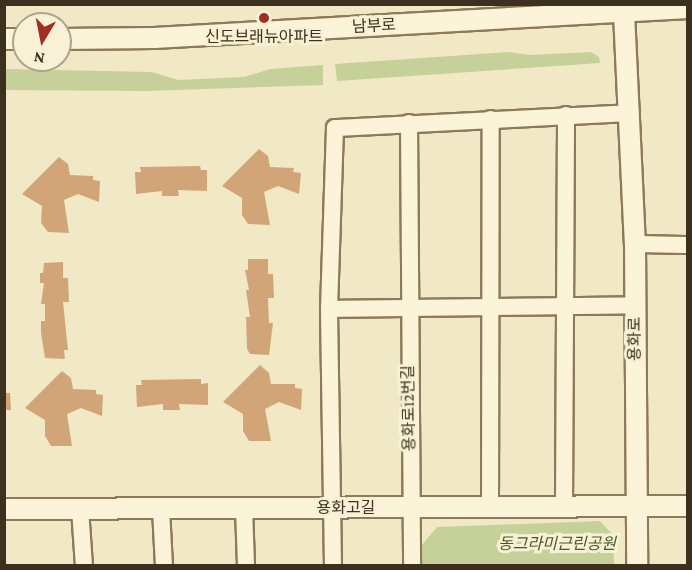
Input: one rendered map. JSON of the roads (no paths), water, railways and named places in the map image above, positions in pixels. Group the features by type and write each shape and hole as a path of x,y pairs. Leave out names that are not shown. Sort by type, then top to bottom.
{"street":[{"name":"남부로","path":"72,39 154,38 687,8"},
{"name":"용화로","path":"624,13 631,114 637,566"},
{"path":"333,566 329,309 335,128 566,115 631,114"},
{"path":"564,506 566,115"},
{"path":"490,507 491,119"},
{"name":"용화로12번길","path":"409,123 408,308 412,566"},
{"path":"634,244 687,245"},
{"path":"329,309 635,305"},
{"name":"용화고길","path":"4,509 687,506"},
{"path":"160,508 164,566"},
{"path":"244,508 246,566"},
{"path":"80,509 84,566"}],"place":[{"name":"신도브래뉴아파트","path":"264,18"}],"park label":[{"name":"동그라미근린공원","path":"557,544"}]}
